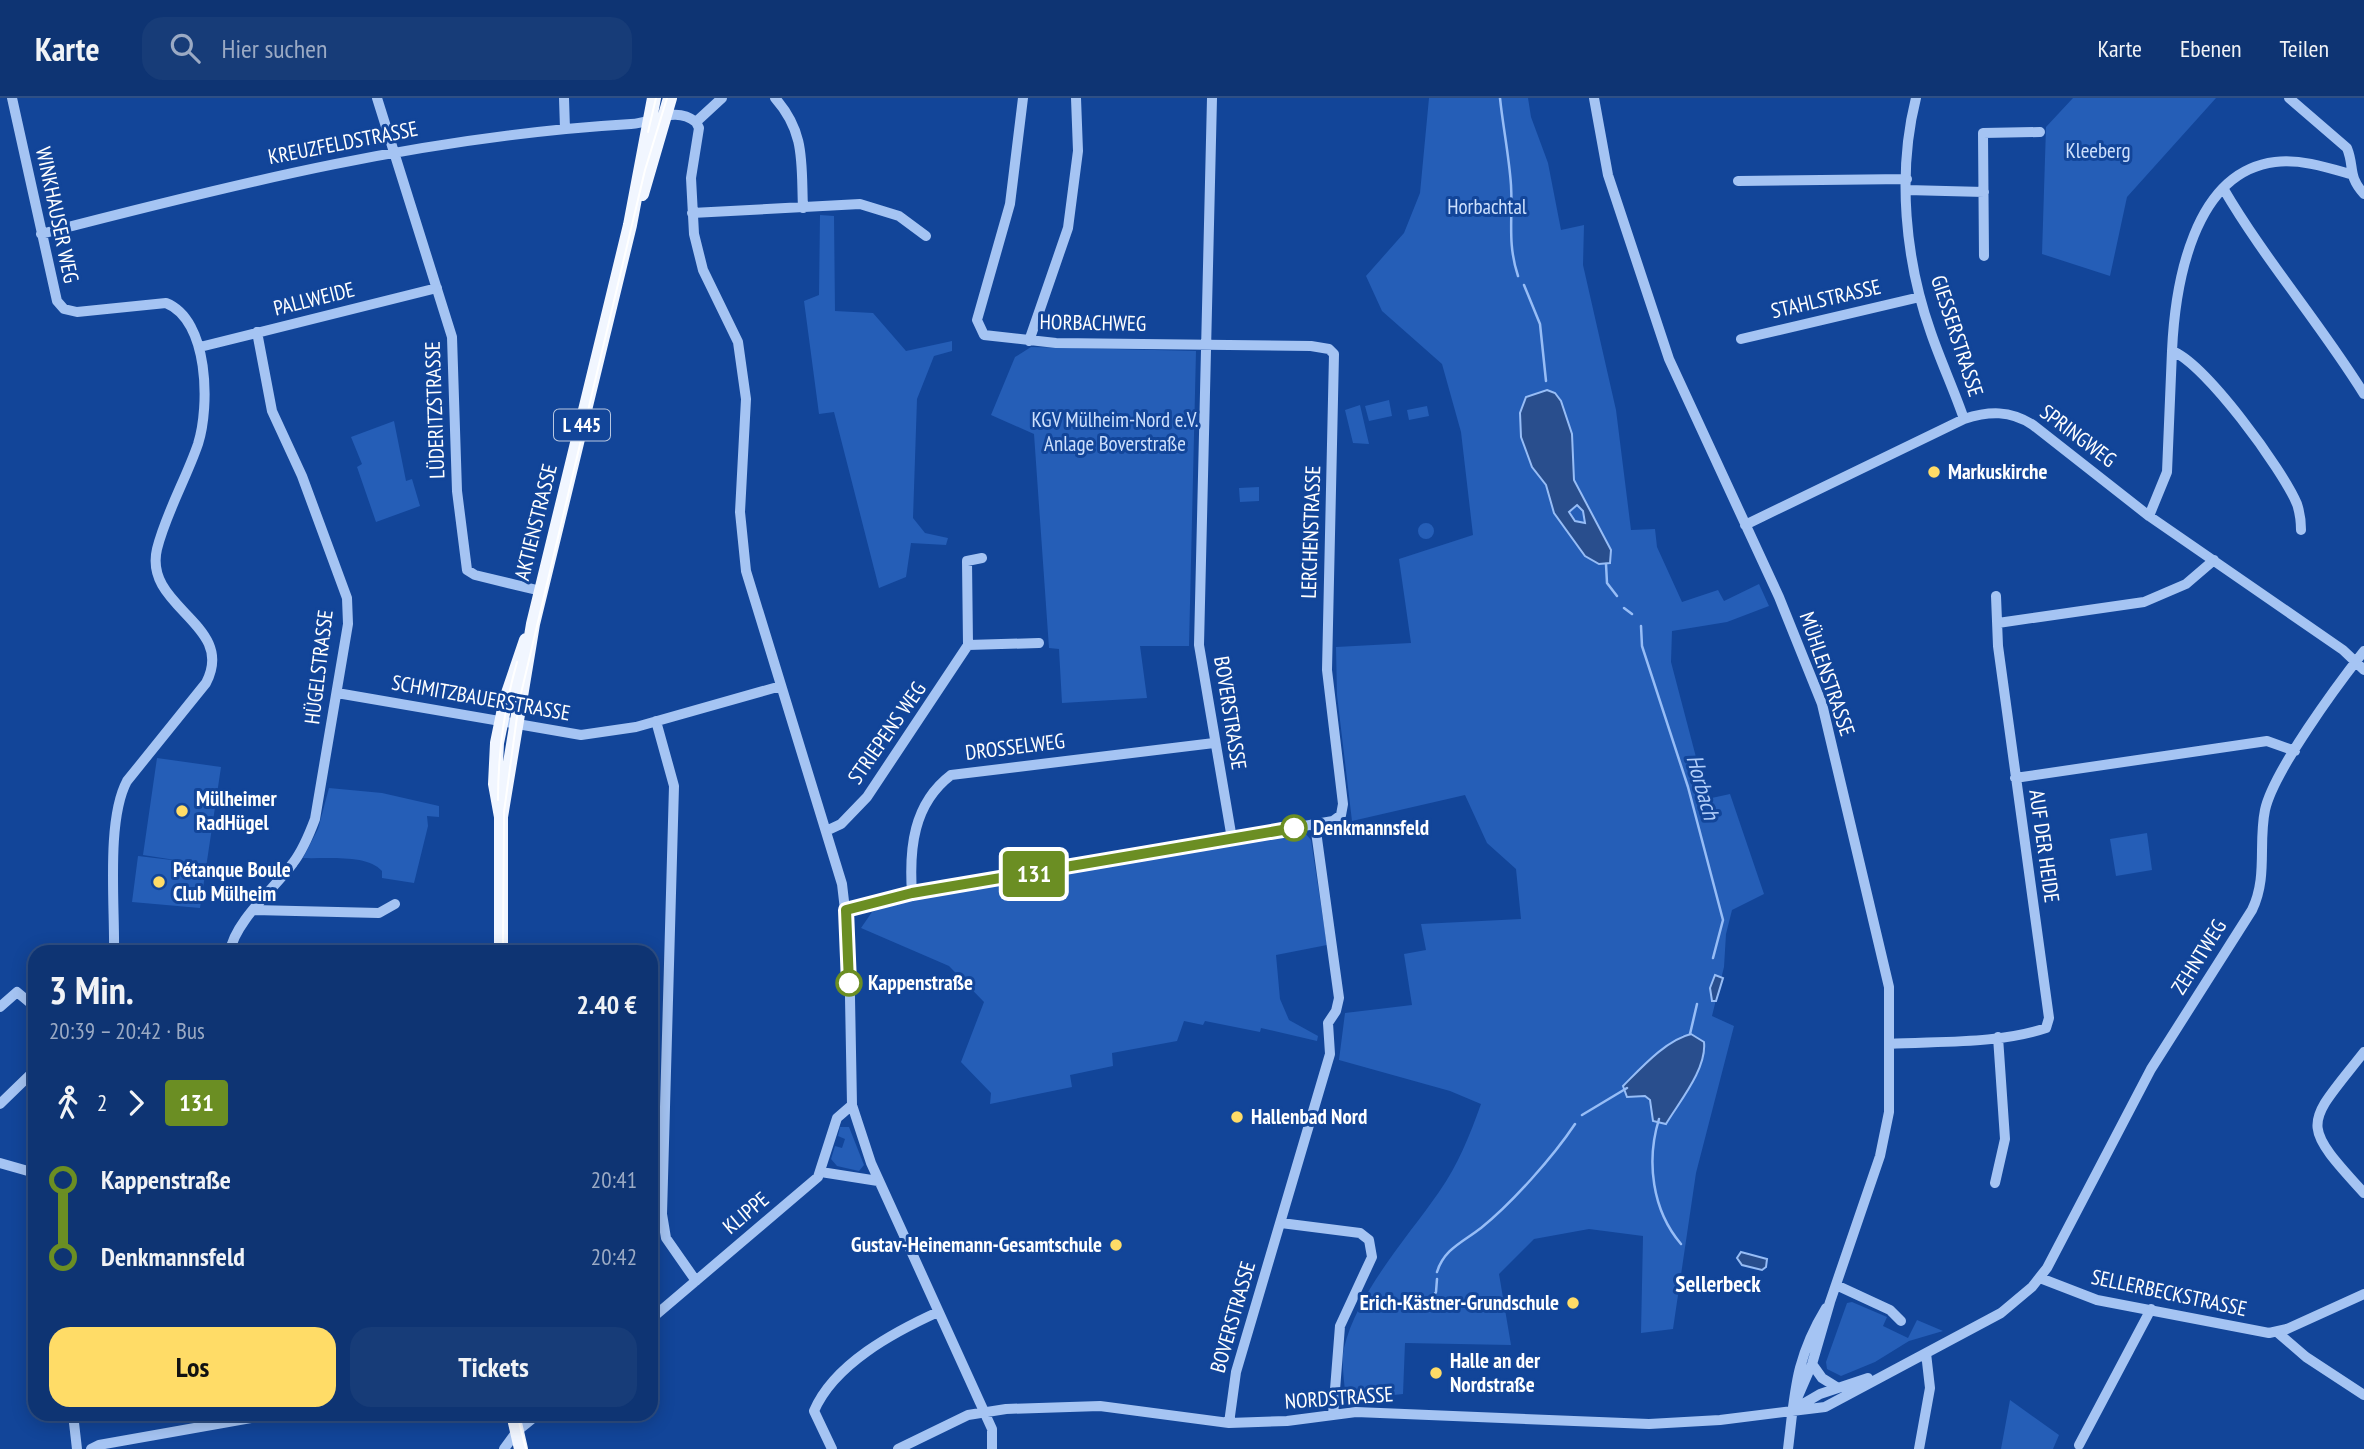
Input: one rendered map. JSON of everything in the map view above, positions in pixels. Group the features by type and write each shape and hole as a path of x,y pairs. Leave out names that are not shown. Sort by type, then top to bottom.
{"main road":[{"name":"AKTIENSTRASSE","path":"501,945 501,817 533,624 656,118 654,98"},
{"name":"AKTIENSTRASSE","path":"656,118 670,98"},
{"name":"AKTIENSTRASSE","path":"501,817 495,784 501,719 519,657 533,624"},
{"path":"515,1421 521,1449"}],"street":[{"name":"WINKHAUSER WEG","path":"12,98 53,294 64,309 77,312 166,303 179,308 200,347 205,406 198,442 159,541 155,568 169,595 209,640 214,665 206,684 127,781 119,799 115,833 114,945"},
{"name":"LÜDERITZSTRASSE","path":"377,98 454,348 457,491 468,572 541,591"},
{"path":"564,98 565,128"},
{"path":"722,98 696,122 699,128 691,178 692,214 702,265 738,342 747,407 740,501 742,547 748,583 839,873 846,910 852,1105 858,1132 878,1181 992,1429 992,1449"},
{"path":"775,98 794,122 800,153 803,208"},
{"name":"HORBACHWEG","path":"1023,98 1010,204 976,320 982,332 989,336 1030,341 1204,344"},
{"path":"1030,341 1068,228 1077,151 1076,98"},
{"name":"BOVERSTRASSE","path":"1212,98 1204,344 1199,645 1232,839"},
{"name":"MÜHLENSTRASSE","path":"1594,98 1608,176 1669,359 1779,597 1822,704 1889,987 1889,1112 1880,1156 1830,1302 1812,1364 1792,1410"},
{"name":"GIESSERSTRASSE","path":"1916,98 1907,185 1910,246 1920,297 1964,419"},
{"path":"2289,98 2347,148 2351,159 2350,174 2364,194"},
{"name":"KREUZFELDSTRASSE","path":"41,234 266,176 393,151 679,114 696,122"},
{"path":"1984,256 1983,133 2040,132"},
{"path":"2149,516 2167,472 2175,301 2187,257 2204,214 2223,188 2242,174 2276,162 2320,166 2350,174"},
{"path":"1738,181 1907,185 1984,192"},
{"path":"2223,188 2255,242 2337,349 2364,394"},
{"path":"692,214 860,204 875,207 910,222 926,236"},
{"name":"PALLWEIDE","path":"200,347 437,289"},
{"name":"STAHLSTRASSE","path":"1741,339 1920,297"},
{"name":"HÜGELSTRASSE","path":"231,945 253,910 293,863 309,838 315,819 348,624 347,598 302,476 272,411 257,332"},
{"name":"LERCHENSTRASSE","path":"1204,344 1311,346 1329,349 1336,359 1327,660 1343,804 1341,815 1315,824"},
{"path":"2172,351 2185,355 2212,383 2260,446 2296,501 2301,530"},
{"name":"SPRINGWEG","path":"1745,525 1964,419 1993,412 2024,419 2149,516 2360,666"},
{"path":"982,558 967,561 968,645 1039,643"},
{"path":"1998,623 2144,603 2186,584 2214,560"},
{"path":"1996,596 1998,646 2015,778"},
{"name":"STRIEPENS WEG","path":"826,831 841,824 867,797 968,645"},
{"name":"ZEHNTWEG","path":"2040,1278 2151,1069 2258,898 2269,795 2295,751 2360,666 2364,651"},
{"name":"SCHMITZBAUERSTRASSE","path":"337,694 501,719 581,735 620,731 781,686"},
{"path":"656,721 674,786 662,1214 666,1238 696,1281"},
{"name":"AUF DER HEIDE","path":"1889,1044 1998,1037 2046,1028 2049,1018 2015,778 2267,741 2295,751"},
{"name":"DROSSELWEG","path":"912,893 910,858 916,825 926,805 954,773 1214,743"},
{"path":"846,910 912,893 1315,824"},
{"name":"BOVERSTRASSE","path":"1229,1423 1236,1372 1330,1054 1328,1023 1339,998 1315,824"},
{"path":"253,910 379,912 395,904"},
{"path":"0,1007 17,992 28,1001"},
{"path":"1995,1183 2005,1139 1998,1037"},
{"path":"2364,1052 2325,1102 2316,1122 2320,1143 2364,1193"},
{"path":"0,1104 28,1077"},
{"path":"852,1105 837,1118 821,1172 878,1181"},
{"path":"0,1163 28,1171"},
{"name":"KLIPPE","path":"658,1313 821,1172"},
{"path":"1281,1223 1360,1233 1369,1240 1372,1248 1363,1281 1339,1329 1333,1415"},
{"path":"1792,1410 1825,1407 2001,1313 2040,1278"},
{"name":"SELLERBECKSTRASSE","path":"2040,1278 2097,1300 2261,1332 2277,1332"},
{"path":"1836,1285 1890,1310 1901,1321"},
{"path":"2364,1294 2277,1332 2305,1357 2364,1395"},
{"name":"MÜHLENSTRASSE","path":"1787,1449 1795,1379 1815,1326 1830,1302"},
{"path":"2079,1446 2151,1309"},
{"path":"832,1449 814,1411 819,1398 863,1354 895,1331 938,1312"},
{"path":"1919,1449 1930,1388 1926,1353"},
{"path":"1812,1364 1822,1378 1838,1388"},
{"path":"1792,1410 1838,1388 1891,1370"},
{"name":"NORDSTRASSE","path":"898,1449 968,1415 984,1411 1100,1406 1229,1423 1287,1422 1333,1415 1406,1413 1649,1424 1720,1420 1792,1410"},
{"path":"74,1421 77,1449"},
{"path":"207,1421 208,1428"},
{"path":"91,1449 99,1445 241,1421"},
{"path":"504,1449 517,1431 529,1421"}],"green space":[{"name":"Horbachtal","path":"1429,98 1528,98 1531,117 1548,163 1561,230 1584,225 1583,265 1616,410 1631,530 1655,529 1657,547 1682,602 1718,590 1724,601 1759,584 1769,606 1727,622 1672,631 1671,662 1707,799 1730,794 1764,894 1732,910 1726,934 1724,967 1712,1016 1734,1026 1696,1173 1673,1329 1641,1333 1643,1236 1589,1229 1534,1239 1499,1274 1511,1345 1405,1343 1403,1394 1357,1399 1345,1392 1343,1375 1343,1353 1351,1327 1371,1287 1452,1171 1481,1104 1450,1091 1339,1060 1345,1013 1412,1005 1404,954 1426,950 1421,924 1521,919 1516,869 1487,843 1465,795 1352,821 1337,695 1336,647 1411,643 1399,559 1473,535 1461,432 1442,364 1382,311 1366,276 1404,233 1420,193","holes":["1547,390 1555,393 1561,401 1574,459 1574,480 1611,550 1610,563 1585,556 1554,513 1546,485","1683,1035 1696,1072 1666,1124 1645,1096 1674,1043"]},
{"name":"Kleeberg","path":"2073,98 2216,98 2127,197 2110,276 2042,254 2046,127"},
{"path":"820,215 834,216 835,311 873,313 906,351 952,341 952,351 934,356 917,399 913,518 925,533 948,538 946,545 911,543 906,577 879,588 834,412 819,414 804,301 819,295"},
{"name":"KGV Mülheim-Nord e.V. Anlage Boverstraße","path":"1031,347 1196,351 1189,646 1140,646 1147,698 1062,703 1059,649 1049,648 1034,434 991,415 1015,357"},
{"path":"1389,400 1392,416 1369,421 1365,406"},
{"path":"1360,405 1369,444 1353,443 1345,410"},
{"path":"1427,406 1429,416 1409,420 1407,410"},
{"path":"394,421 406,481 412,479 420,506 376,522 357,467 362,464 351,437"},
{"path":"1259,487 1259,501 1240,502 1239,488"},
{"path":"1577,504 1583,511 1586,523 1575,521 1569,512"},
{"path":"1426,523 1434,531 1426,539 1418,531"},
{"name":"Mülheimer RadHügel","path":"157,758 221,767 200,908 132,902 138,856 188,862 143,855"},
{"path":"329,788 382,793 439,806 439,817 427,816 428,826 414,883 382,878 382,871 367,862 346,858 303,858 318,829"},
{"path":"1305,833 1311,840 1327,945 1276,955 1280,999 1289,1020 1318,1036 1317,1041 1261,1028 1260,1032 1205,1021 1203,1025 1184,1021 1177,1041 1112,1053 1113,1066 1070,1075 1072,1087 990,1104 991,1093 961,1062 984,1002 949,966 861,928 872,912 908,900"},
{"path":"2147,833 2152,870 2116,876 2110,839"},
{"path":"840,1127 849,1127 864,1165 859,1171 837,1166 831,1159 835,1146 842,1148 845,1139 838,1136"},
{"path":"1852,1302 1887,1317 1883,1326 1908,1338 1917,1320 1943,1331 1909,1341 1875,1362 1841,1376 1827,1369 1826,1362 1847,1303"},
{"path":"2010,1400 2059,1435 2053,1449 2001,1449"}],"shaded area":[{"path":"1547,390 1555,393 1561,401 1572,434 1574,480 1611,550 1610,563 1599,564 1585,556 1554,513 1546,485 1532,467 1521,437 1520,413 1526,397","holes":["1577,505 1583,511 1585,523 1575,521 1569,512"]},
{"path":"1715,975 1723,978 1716,1001 1712,1001 1710,988"},
{"path":"1691,1034 1704,1042 1704,1052 1697,1074 1666,1124 1653,1121 1650,1100 1645,1096 1627,1097 1623,1086 1663,1048"},
{"path":"1741,1252 1767,1259 1766,1267 1762,1270 1742,1265 1737,1258"}],"waterway":[{"name":"Horbach","path":"1500,98 1511,185 1513,252 1518,276"},
{"name":"Horbach","path":"1524,285 1540,324 1546,381"},
{"name":"Horbach","path":"1606,564 1607,583 1617,596"},
{"name":"Horbach","path":"1624,608 1632,614"},
{"name":"Horbach","path":"1641,626 1642,646 1688,787 1723,920 1713,958"},
{"name":"Horbach","path":"1690,1034 1697,1004"},
{"name":"Horbach","path":"1582,1115 1627,1088"},
{"name":"Horbach","path":"1659,1119 1653,1151 1654,1184 1664,1216 1681,1244"},
{"name":"Horbach","path":"1437,1272 1449,1252 1493,1218 1519,1193 1575,1124"},
{"name":"Horbach","path":"1426,1307 1436,1292 1437,1279"}],"tram line":[{"path":"648,132 656,98"},
{"path":"503,945 504,812 519,702 645,170 667,98"},
{"path":"498,800 503,730 517,662"},
{"path":"519,1421 526,1449"}],"bus line":[{"name":"131","path":"849,983 846,910 912,893 1078,867 1294,828"}],"place":[{"name":"Markuskirche","path":"1934,472"},
{"name":"Mülheimer RadHügel","path":"182,811"},
{"name":"Denkmannsfeld","path":"1294,828"},
{"name":"Pétanque Boule Club Mülheim","path":"159,882"},
{"name":"Kappenstraße","path":"849,983"},
{"name":"Hallenbad Nord","path":"1237,1117"},
{"name":"Gustav-Heinemann-Gesamtschule","path":"1116,1245"},
{"name":"Erich-Kästner-Grundschule","path":"1573,1303"},
{"name":"Halle an der Nordstraße","path":"1436,1373"}],"district":[{"name":"Sellerbeck","path":"1718,1284"}]}
